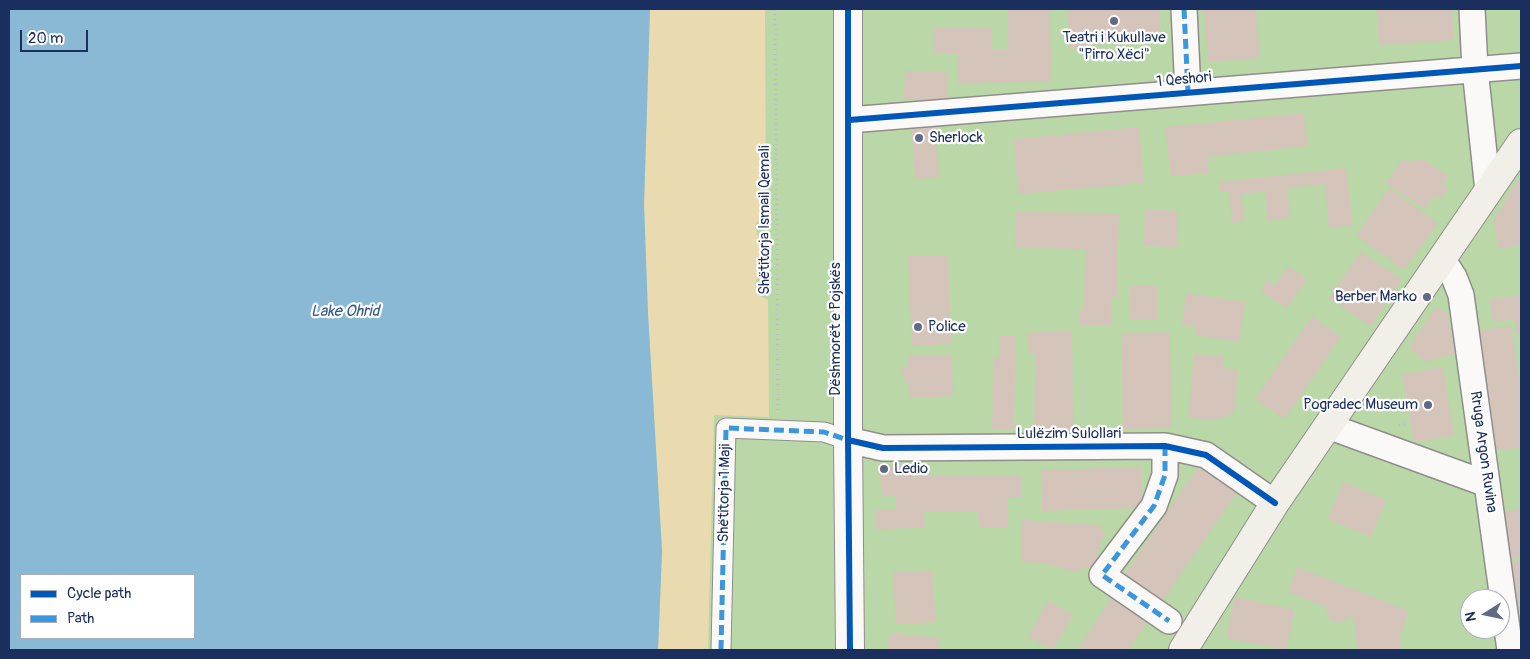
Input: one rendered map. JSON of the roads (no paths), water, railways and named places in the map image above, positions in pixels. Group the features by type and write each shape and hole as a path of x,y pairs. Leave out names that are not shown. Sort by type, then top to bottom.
{"main road":[{"path":"1183,650 1275,503 1521,143"}],"street":[{"name":"Dëshmorët e Pojskës","path":"848,9 850,650"},
{"path":"1184,9 1188,92"},
{"path":"1472,9 1475,69 1488,191"},
{"name":"1 Qeshori","path":"849,120 1521,66"},
{"name":"Rruga Argon Ruvina","path":"1442,259 1454,276 1461,295 1510,650"},
{"path":"1328,426 1487,484"},
{"name":"Shëtitorja 1 Maji","path":"721,650 726,428 824,432 848,440"},
{"name":"Lulëzim Sulollari","path":"848,440 883,448 1165,446 1206,456 1275,503"},
{"path":"1165,446 1165,475 1154,506 1102,575 1169,621"}],"water":[{"name":"Lake Ohrid","path":"9,9 650,9 644,205 648,314 662,551 658,650 9,650"}],"place":[{"name":"Teatri i Kukullave \"Pirro Xëci\"","path":"1114,21"},
{"name":"Sherlock","path":"919,138"},
{"name":"Berber Marko","path":"1427,297"},
{"name":"Police","path":"918,327"},
{"name":"Pogradec Museum","path":"1428,405"},
{"name":"Ledio","path":"884,469"}]}
